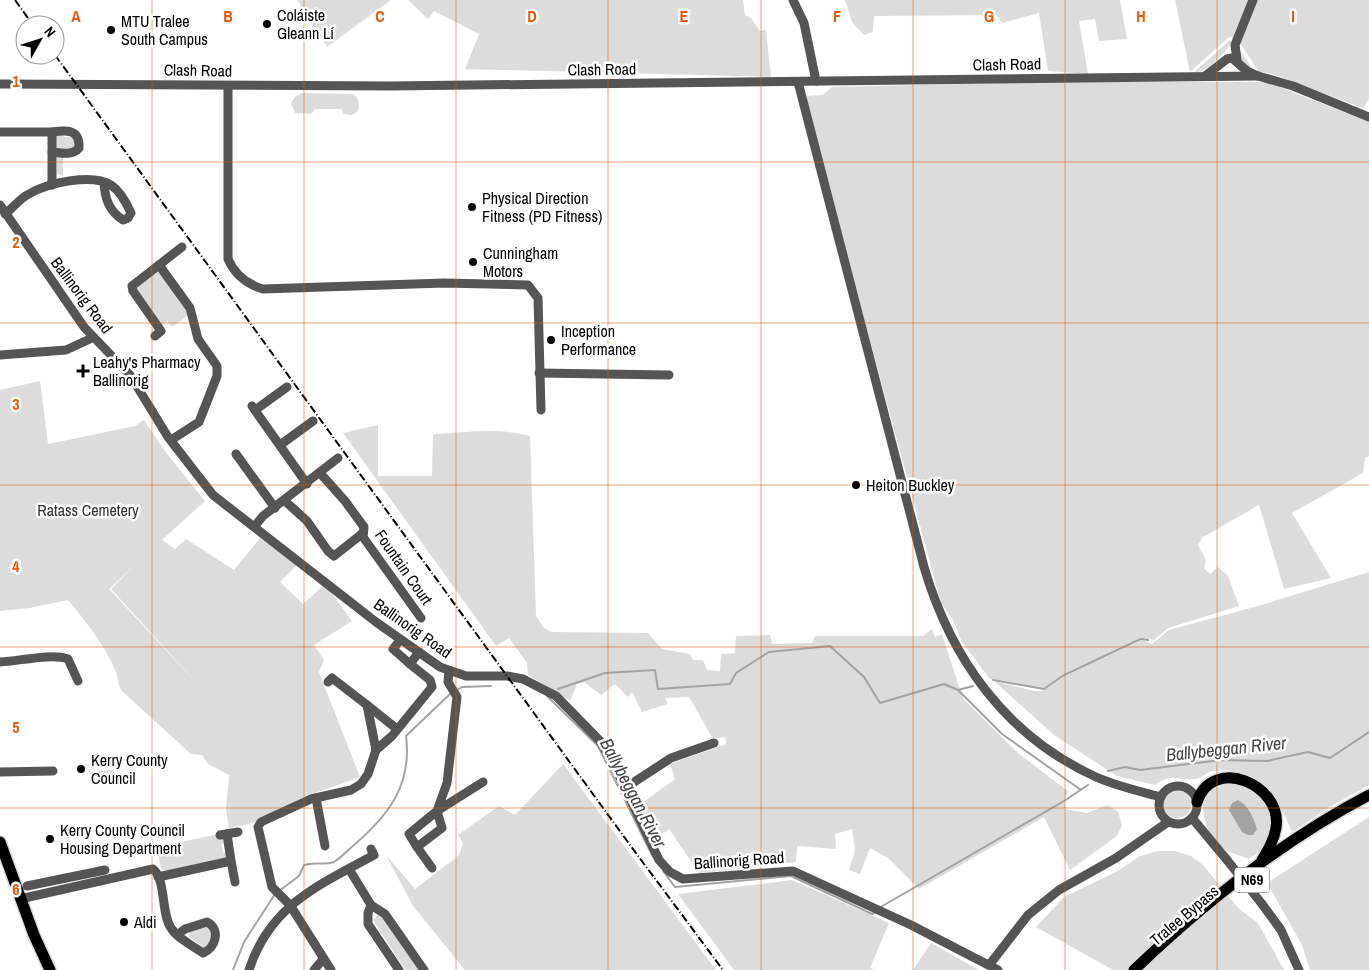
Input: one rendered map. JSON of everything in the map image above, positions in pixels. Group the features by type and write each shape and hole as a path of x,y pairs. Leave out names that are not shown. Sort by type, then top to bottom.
{"main road":[{"path":"1197,802 1200,792 1210,784 1232,778 1242,779 1254,785 1265,795 1272,805 1276,828 1272,841 1258,866"},
{"name":"N69","path":"1258,866 1298,836 1369,795"},
{"name":"Tralee Bypass","path":"1145,970 1216,908 1280,859 1338,819 1369,803"},
{"path":"0,842 20,899 50,970"},
{"name":"Tralee Bypass","path":"1134,970 1184,925 1258,866"}],"street":[{"path":"792,0 804,24 816,81"},
{"path":"1205,76 1224,62 1235,45 1253,0"},
{"path":"1235,45 1239,67"},
{"path":"1224,62 1258,76 1292,86 1369,117"},
{"path":"1224,62 1223,74 1228,78 1239,67"},
{"name":"Clash Road","path":"0,84 228,86 798,82 1205,76 1228,78"},
{"path":"798,82 924,567 935,602 949,636 990,696 1040,744 1096,777 1161,797"},
{"path":"228,86 228,259 233,270 252,286 263,289 444,283 528,285 538,298 540,410"},
{"path":"1,132 73,132 77,134 79,141 76,151 70,153 52,152"},
{"path":"52,132 52,185"},
{"path":"5,214 27,195 64,181 104,183"},
{"name":"Ballinorig Road","path":"0,205 92,338 130,375 171,440 214,495 230,511 254,526 376,622 440,667 466,676 507,676 523,679 548,690 563,702 600,741 625,788 659,860 670,872 683,879 793,870 912,925 986,964 990,964 998,970"},
{"path":"155,336 161,330 132,286 182,247"},
{"path":"159,265 190,308 193,314 194,328 201,344 217,366 218,376 199,422 171,440"},
{"path":"0,355 66,350 92,338"},
{"path":"539,373 669,375"},
{"path":"287,387 254,408 307,484"},
{"path":"280,445 313,421"},
{"path":"236,454 275,508"},
{"path":"254,526 338,458"},
{"name":"Fountain Court","path":"320,473 345,501 364,527 363,537 421,618"},
{"name":"Fountain Court","path":"285,501 307,521 328,551 334,556 363,533"},
{"path":"331,970 290,905 272,887 258,827 262,822 316,798 351,790 361,784 368,774 376,750 419,706 432,687 430,680 393,649 397,644"},
{"path":"410,664 419,652"},
{"path":"0,662 22,661 58,655 68,659 78,681"},
{"path":"417,847 442,828 437,811 447,783 457,697 448,682 449,671"},
{"path":"328,682 332,678 397,729"},
{"path":"367,704 376,750"},
{"path":"625,788 671,758 714,743"},
{"path":"0,772 53,771"},
{"path":"432,868 409,834 437,811 483,782"},
{"path":"1181,786 1192,792 1197,802 1192,818 1178,824 1168,822 1159,808 1161,797 1169,788 1181,786"},
{"path":"316,798 325,846"},
{"path":"1192,818 1281,930 1299,970"},
{"path":"990,964 1028,915 1059,890 1116,858 1168,822"},
{"path":"234,882 224,835 238,832"},
{"path":"249,970 254,954 274,921 290,905 311,889 374,855 371,849"},
{"path":"158,877 231,861"},
{"path":"20,899 151,869 155,870 158,877 170,927 177,934"},
{"path":"349,869 371,905 385,914 424,970"},
{"path":"27,886 105,870"},
{"path":"77,876 79,886"},
{"path":"371,905 368,913 368,924 399,970"},
{"path":"314,970 323,959"}],"green space":[{"path":"297,0 391,0 327,47"},
{"path":"408,0 743,0 745,15 751,18 760,31 766,30 771,77 465,69 479,34 434,11 428,19"},
{"path":"845,0 1120,0 1127,39 1099,41 1095,19 1079,21 1088,74 1048,71 1039,13 1002,23 996,15 874,16 873,32 864,35 852,22"},
{"path":"1175,0 1369,0 1369,99 1363,108 1270,73 1259,72 1240,43 1231,37 1190,72"},
{"path":"1230,40 1232,42 1215,62 1192,74"},
{"path":"1240,43 1240,50 1254,71 1241,60 1239,52"},
{"path":"1045,82 1267,82 1369,122 1369,456 1365,458 1363,473 1292,513 1331,578 1284,589 1259,505 1203,537 1198,545 1206,560 1204,568 1210,574 1218,567 1228,576 1239,606 1168,628 1154,640 1145,638 1069,671 1044,688 990,679 962,642 952,618 941,603 804,96 823,95 832,87"},
{"path":"302,93 353,94 357,98 358,111 352,115 343,114 342,109 315,109 311,114 295,113 291,103 295,97"},
{"path":"61,134 64,137 75,137 77,144 71,150 57,149 55,146 55,135"},
{"path":"63,155 63,176 57,174 57,157"},
{"path":"156,271 160,271 190,314 172,327 167,321 161,325 137,291 136,286"},
{"name":"Ratass Cemetery","path":"40,381 48,444 135,426 144,420 167,454 205,501 162,540 175,549 186,539 234,570 260,538 298,564 280,582 303,604 325,584 352,621 314,645 324,660 319,672 360,777 306,796 253,823 229,828 226,809 229,775 208,764 202,755 191,754 124,693 119,686 116,672 101,643 68,600 30,608 0,611 0,390","holes":["135,565 111,589 205,692 109,589"]},
{"path":"378,425 378,476 432,476 433,434 494,431 530,436 536,616 544,628 552,632 648,633 662,649 690,654 693,660 703,660 707,670 720,671 721,654 735,653 736,636 770,635 772,644 812,643 815,636 923,636 932,629 935,637 942,634 963,699 1019,754 1068,791 1065,798 1065,809 1087,813 1108,805 1118,812 1122,825 1117,836 1070,870 1044,817 919,889 888,858 870,848 860,874 849,870 855,850 852,829 835,834 836,849 797,846 796,862 699,873 669,829 654,839 638,806 675,779 670,764 726,744 725,737 713,739 689,697 665,698 668,704 642,712 632,692 628,697 615,684 601,695 584,682 577,684 570,701 528,675 527,663 509,638 496,646 343,433"},
{"path":"1369,572 1369,785 1328,808 1292,832 1287,819 1272,796 1253,779 1241,773 1213,771 1196,779 1171,778 1155,785 1117,776 1054,735 994,681 1034,691 1043,691 1062,677 1143,640 1152,644 1169,630 1258,606"},
{"path":"563,764 716,970 465,970 413,906 386,855 415,889 459,855 463,843 458,835 499,806 515,815"},
{"path":"113,770 114,783 100,784 99,771"},
{"path":"1229,783 1240,786 1259,797 1270,815 1272,825 1265,847 1249,859 1232,853 1217,843 1208,830 1206,823 1203,808 1204,793"},
{"path":"1177,790 1187,794 1191,804 1187,814 1177,818 1167,814 1163,804 1167,794"},
{"path":"1369,817 1369,970 1310,970 1302,945 1267,883"},
{"path":"219,834 220,839 224,839 226,843 221,844 223,853 228,852 225,858 166,871 161,868 157,847"},
{"path":"1158,851 1175,851 1191,856 1203,865 1239,909 1258,923 1284,970 1113,970 1036,927 1064,897 1116,872 1140,856"},
{"path":"792,880 889,923 870,968 874,970 734,970 678,894"},
{"path":"378,915 381,916 419,970 406,970 402,965 373,920"},
{"path":"209,927 214,929 211,942 204,948 189,937 189,931 195,928"},
{"path":"931,943 979,970 913,970"}],"shaded area":[{"path":"1238,800 1245,805 1252,816 1257,829 1253,835 1242,832 1229,810 1232,803"}],"waterway":[{"path":"993,680 1044,689 1064,675 1141,639 1148,640"},
{"path":"558,689 605,673 655,670 658,689 730,684 736,673 769,652 830,646 864,677 880,703 944,684 958,690 973,686"},
{"name":"Ballybeggan River","path":"457,690 462,687 491,686"},
{"path":"958,690 1002,734 1081,790"},
{"name":"Ballybeggan River","path":"279,891 299,876 304,865 330,863 337,860 378,822 388,810 402,783 407,753 406,736 451,693"},
{"name":"Ballybeggan River","path":"547,696 598,746 653,857"},
{"name":"Ballybeggan River","path":"1108,771 1125,767 1140,770 1221,760 1267,761 1308,752 1330,758 1369,732"},
{"name":"Ballybeggan River","path":"879,908 1064,801 1088,785"},
{"name":"Ballybeggan River","path":"663,871 675,887 791,876 872,914 874,913"},
{"name":"Ballybeggan River","path":"233,970 244,942 275,894"}],"railway":[{"path":"15,0 26,15"},
{"path":"62,65 723,970"}],"place":[{"name":"Coláiste Gleann Lí","path":"267,24"},
{"name":"MTU Tralee South Campus","path":"111,30"},
{"name":"Physical Direction Fitness (PD Fitness)","path":"472,207"},
{"name":"Cunningham Motors","path":"473,262"},
{"name":"Inception Performance","path":"551,340"},
{"name":"Leahy's Pharmacy Ballinorig","path":"83,371"},
{"name":"Heiton Buckley","path":"856,485"},
{"name":"Kerry County Council","path":"81,769"},
{"name":"Kerry County Council Housing Department","path":"50,839"},
{"name":"Aldi","path":"124,922"}]}
